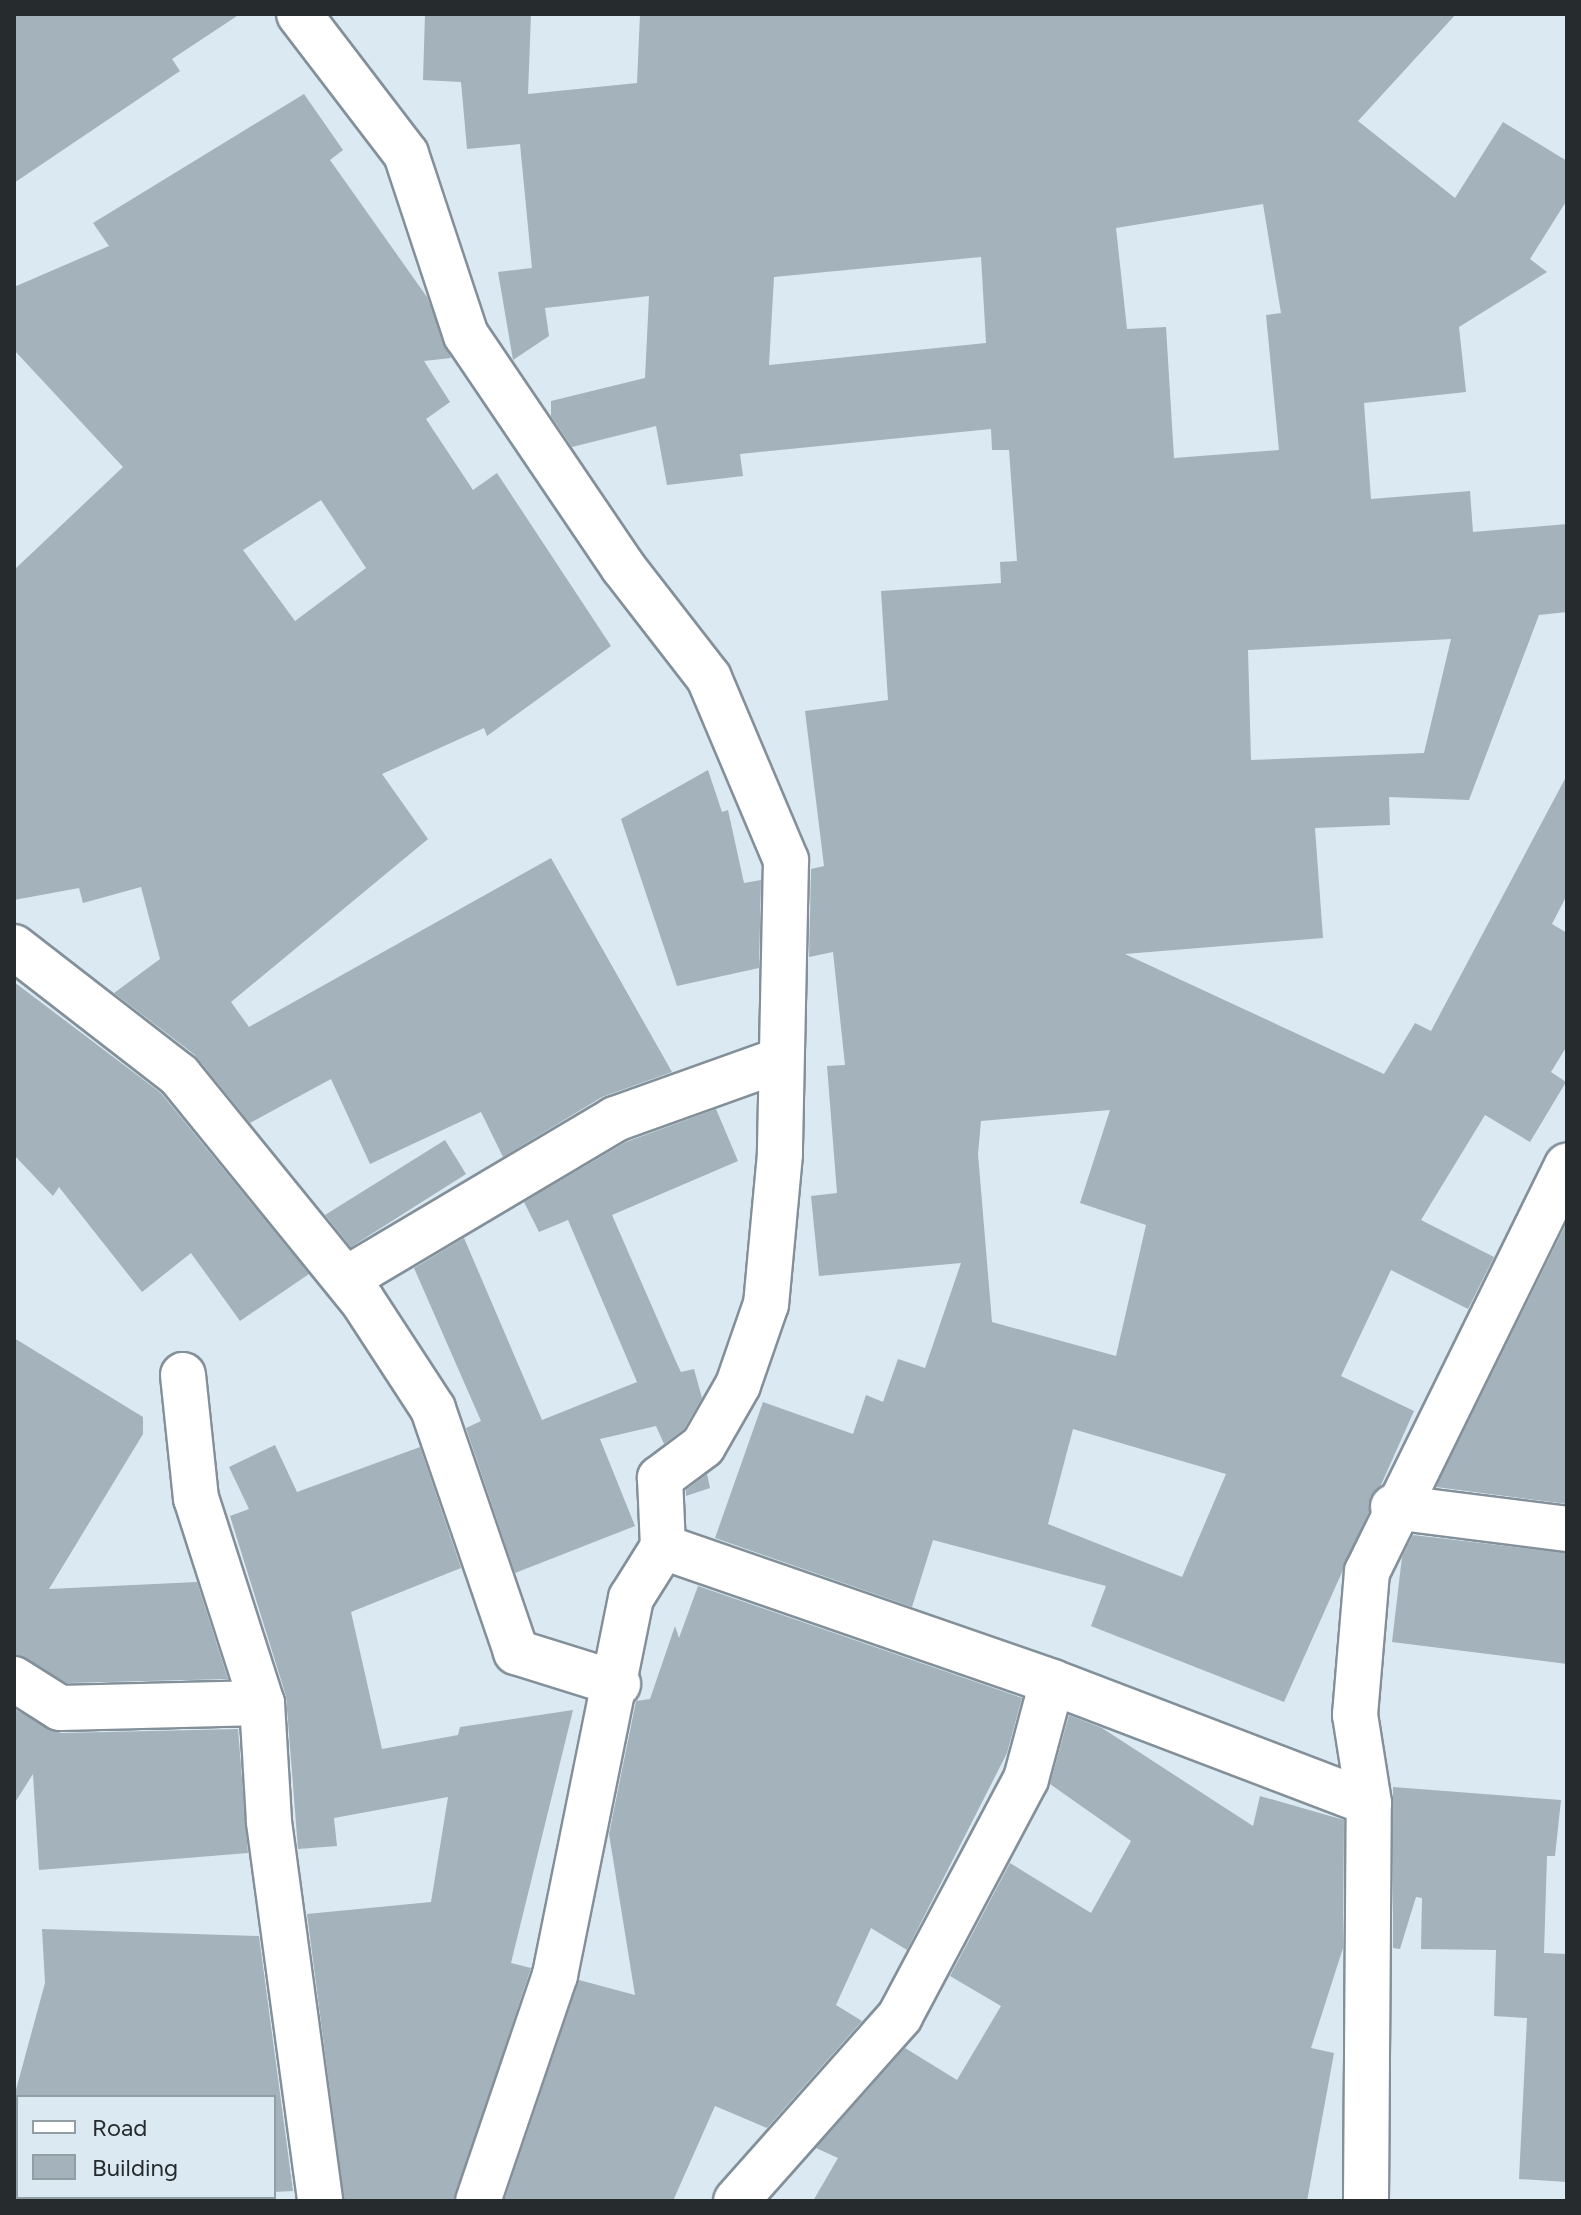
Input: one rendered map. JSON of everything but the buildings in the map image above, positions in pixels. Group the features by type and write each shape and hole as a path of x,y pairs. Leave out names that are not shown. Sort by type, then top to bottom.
{"street":[{"path":"299,14 406,154 466,335 623,567 709,678 786,860 780,1154 766,1304 738,1385 703,1446 660,1478 663,1547 631,1598 618,1684 583,1813 555,1975 478,2201"},
{"path":"14,947 179,1075 346,1279 433,1409 516,1652 618,1684"},
{"path":"346,1279 615,1119 780,1060"},
{"path":"1366,2201 1369,1803 1356,1701 1367,1572 1393,1507 1567,1165"},
{"path":"183,1375 196,1498 262,1703 269,1822 320,2201"},
{"path":"1393,1507 1567,1529"},
{"path":"663,1547 1052,1682 1369,1803"},
{"path":"14,1679 60,1708 262,1703"},
{"path":"736,2201 900,2016 1026,1779 1052,1682"}]}
